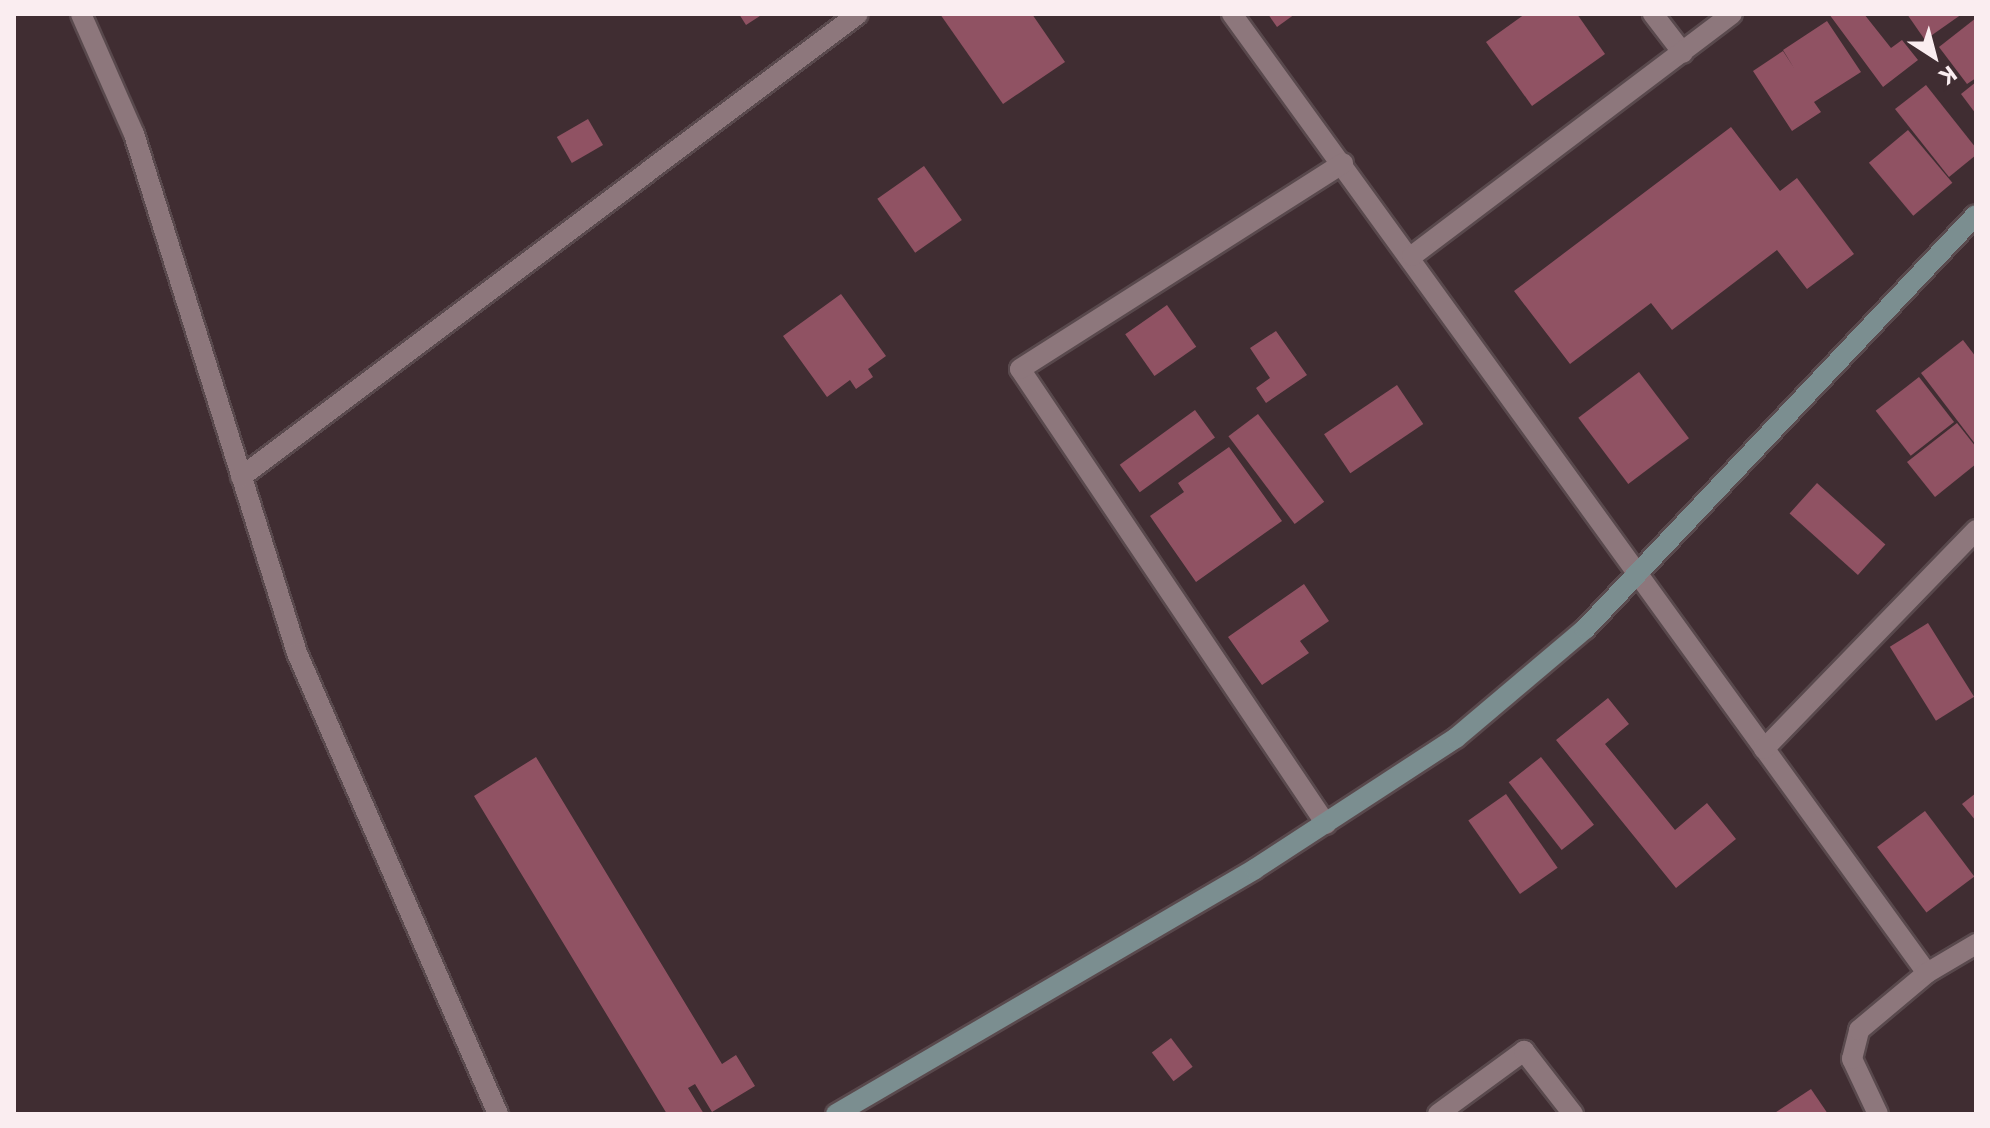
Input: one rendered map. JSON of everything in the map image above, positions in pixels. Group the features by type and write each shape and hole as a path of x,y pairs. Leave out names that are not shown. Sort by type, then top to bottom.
{"main road":[{"path":"836,1114 1326,824 1456,738 1585,629 1976,215"}],"street":[{"path":"81,14 134,134 297,653 498,1114"},
{"path":"241,477 858,14"},
{"path":"1232,14 1412,256 1927,973"},
{"path":"1653,14 1683,53"},
{"path":"1412,256 1732,14"},
{"path":"1326,824 1020,369 1343,163"},
{"path":"1764,749 1976,530"},
{"path":"1878,1114 1852,1059 1859,1030 1927,973 1976,944"},
{"path":"1438,1114 1524,1051 1573,1114"}],"building":[{"path":"739,14 763,14 746,25"},
{"path":"940,14 1032,14 1065,62 1003,104"},
{"path":"1268,14 1295,14 1277,27"},
{"path":"1525,14 1577,14 1605,54 1532,106 1486,42"},
{"path":"1829,14 1864,14 1891,48 1902,40 1918,60 1883,87"},
{"path":"1907,14 1962,14 1925,40"},
{"path":"1976,18 1976,78 1967,84 1939,47"},
{"path":"1827,21 1861,72 1814,102 1821,112 1792,131 1753,71 1783,51 1794,68 1783,50"},
{"path":"1976,82 1976,114 1961,94"},
{"path":"1926,85 1976,148 1976,155 1949,177 1895,109"},
{"path":"588,119 603,145 572,163 557,137"},
{"path":"1731,127 1780,191 1797,178 1854,254 1807,289 1777,250 1672,330 1651,303 1570,364 1514,291"},
{"path":"1908,130 1952,183 1913,216 1869,163"},
{"path":"924,166 962,220 915,253 877,199"},
{"path":"841,294 886,356 868,369 873,377 856,389 850,380 827,397 783,336"},
{"path":"1167,305 1196,347 1154,376 1125,334"},
{"path":"1276,331 1307,375 1266,403 1256,388 1270,378 1250,348"},
{"path":"1963,340 1976,357 1976,445 1921,373"},
{"path":"1639,372 1689,438 1628,484 1578,418"},
{"path":"1919,377 1954,422 1911,456 1876,411"},
{"path":"1397,385 1423,424 1350,473 1324,434"},
{"path":"1195,410 1215,438 1140,492 1120,465"},
{"path":"1258,414 1324,502 1295,524 1228,436"},
{"path":"1957,423 1976,447 1976,464 1935,497 1907,462"},
{"path":"1229,447 1282,521 1196,582 1150,516 1184,492 1178,483"},
{"path":"1817,483 1885,545 1858,575 1790,513"},
{"path":"1304,584 1329,621 1300,641 1309,653 1262,685 1228,637"},
{"path":"1928,623 1974,697 1936,721 1890,647"},
{"path":"1608,698 1629,724 1605,744 1675,830 1707,803 1736,839 1676,888 1556,740"},
{"path":"536,757 722,1064 736,1055 755,1086 712,1112 695,1084 688,1088 704,1114 667,1114 474,796"},
{"path":"1541,757 1594,825 1562,850 1509,782"},
{"path":"1976,793 1976,821 1962,804"},
{"path":"1506,794 1558,868 1520,894 1468,820"},
{"path":"1925,811 1974,876 1926,913 1877,847"},
{"path":"1171,1038 1193,1067 1173,1081 1152,1052"},
{"path":"1811,1089 1828,1114 1773,1114"}]}
